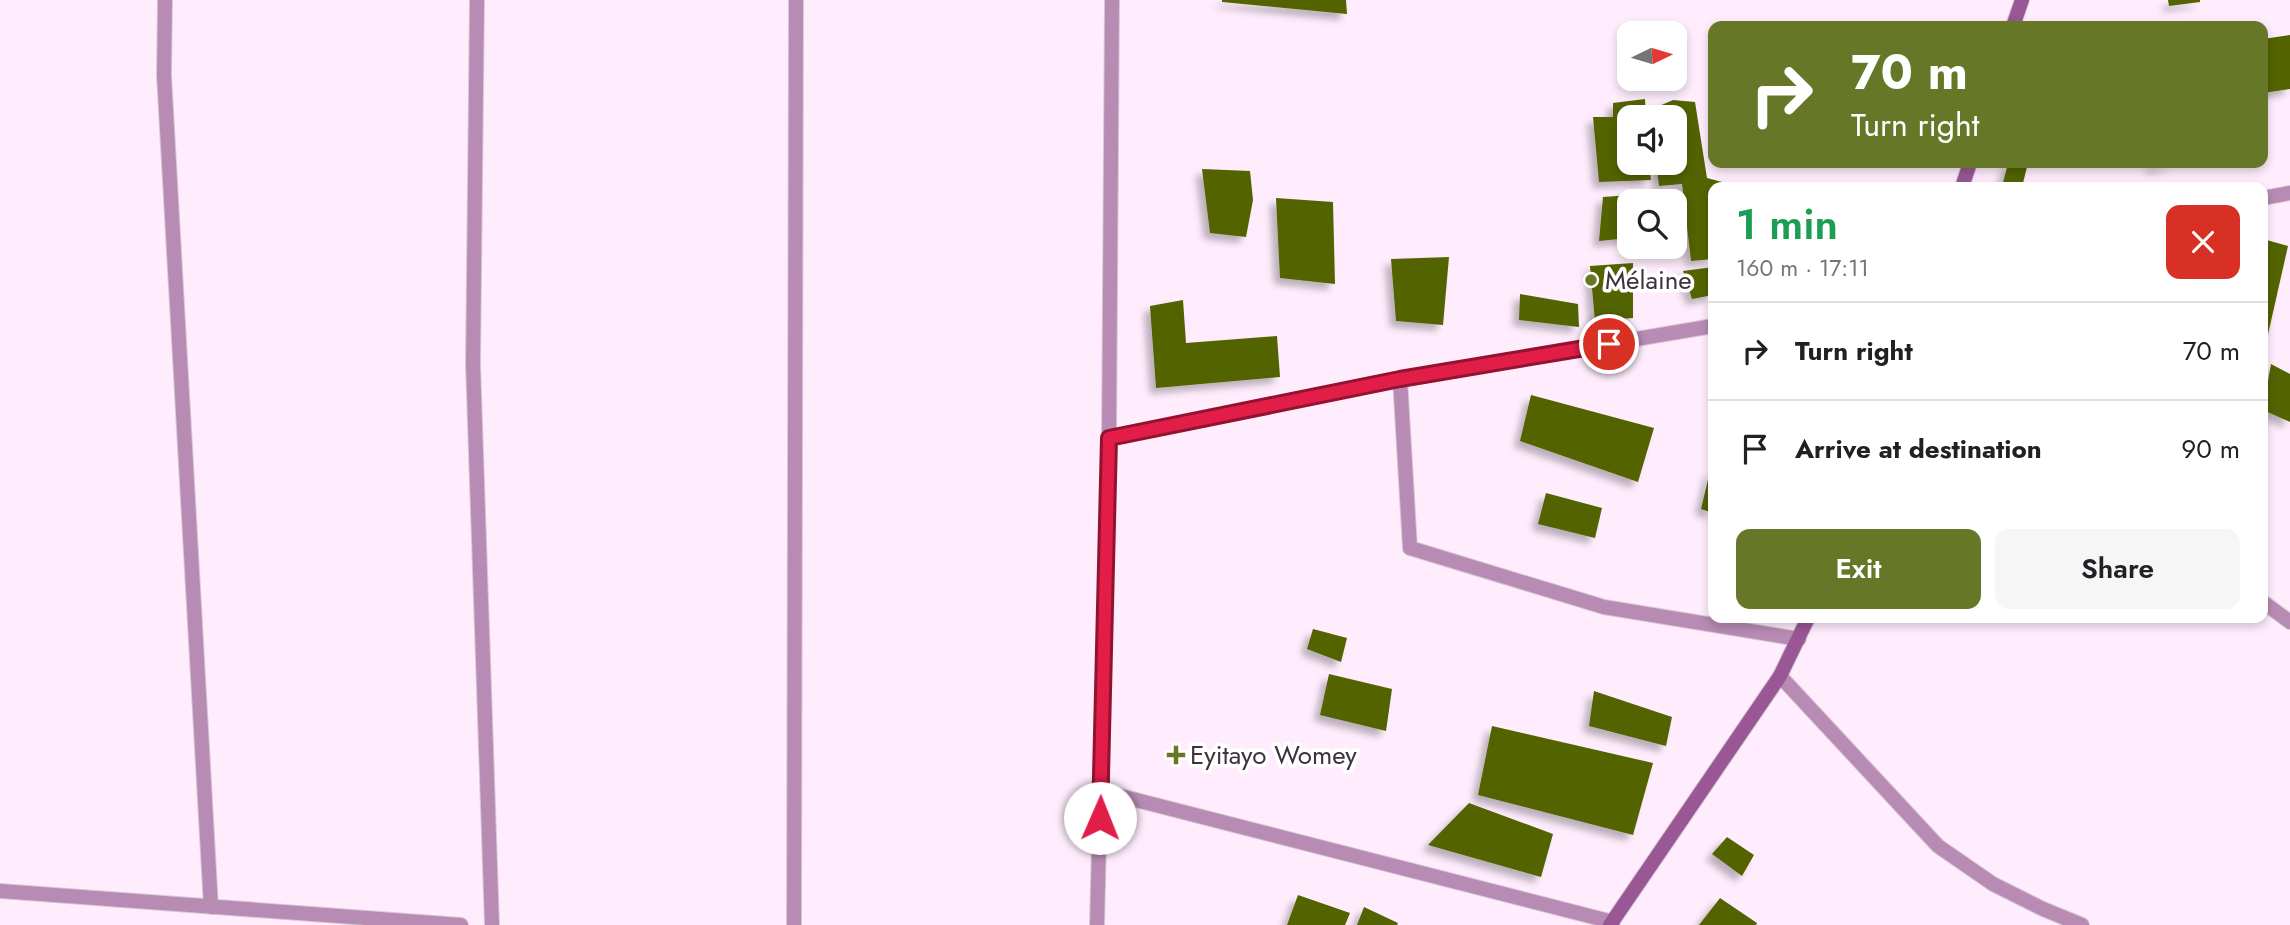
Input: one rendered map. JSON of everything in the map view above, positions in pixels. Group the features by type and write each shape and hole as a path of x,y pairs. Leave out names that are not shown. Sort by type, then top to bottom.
{"main road":[{"path":"2015,21 2022,0"},
{"path":"1611,923 1780,676 1806,623"}],"street":[{"path":"165,0 164,75 211,907"},
{"path":"477,0 473,364 492,925"},
{"path":"794,925 796,0"},
{"path":"1097,925 1109,438 1112,0"},
{"path":"2268,197 2290,193"},
{"path":"1109,438 1400,379 1708,327"},
{"path":"1400,379 1410,548 1604,607 1799,639"},
{"path":"2268,606 2290,622"},
{"path":"1780,676 1938,846 1993,884 2082,925"},
{"path":"1101,791 1611,923"},
{"path":"0,891 461,925"}],"building":[{"path":"1346,0 1347,14 1222,2"},
{"path":"2168,0 2200,0 2200,2 2169,6"},
{"path":"2290,35 2290,89 2268,92 2268,38"},
{"path":"1645,99 1645,105 1617,105 1617,175 1650,175 1651,180 1599,182 1593,117 1613,117 1613,103"},
{"path":"1673,100 1695,102 1707,178 1722,182 1708,182 1708,259 1691,261 1687,189 1683,189 1682,184 1659,186 1658,175 1687,175 1687,105 1662,105"},
{"path":"2007,168 2027,168 2023,182 2003,182"},
{"path":"1202,169 1250,171 1253,200 1246,237 1210,233"},
{"path":"1617,196 1617,239 1599,241 1603,197"},
{"path":"1276,198 1333,202 1335,284 1280,278"},
{"path":"2268,240 2288,246 2268,334"},
{"path":"1449,257 1443,325 1396,321 1391,259"},
{"path":"1633,263 1633,318 1595,321 1590,266"},
{"path":"1708,268 1708,296 1692,299 1683,271"},
{"path":"1520,294 1578,304 1579,327 1519,320"},
{"path":"1183,300 1186,343 1277,336 1280,377 1156,388 1150,306"},
{"path":"2271,364 2290,374 2290,422 2268,412"},
{"path":"1531,395 1654,428 1638,482 1520,441"},
{"path":"1708,479 1708,511 1701,509"},
{"path":"1546,493 1602,508 1595,538 1538,524"},
{"path":"1313,629 1347,638 1341,662 1307,649"},
{"path":"1329,674 1392,689 1386,731 1320,715"},
{"path":"1594,691 1672,717 1666,746 1589,726"},
{"path":"1492,726 1653,763 1633,835 1478,795"},
{"path":"1469,803 1553,834 1541,877 1428,845"},
{"path":"1727,837 1754,855 1742,876 1712,854"},
{"path":"1298,895 1350,913 1345,925 1287,925"},
{"path":"1720,898 1757,923 1756,925 1699,925"},
{"path":"1364,907 1398,923 1397,925 1357,925"}],"place":[{"name":"Mélaine","path":"1591,280"},
{"name":"Eyitayo Womey","path":"1176,755"}],"route":[{"path":"1100,818 1109,438 1400,379 1609,344"}]}
